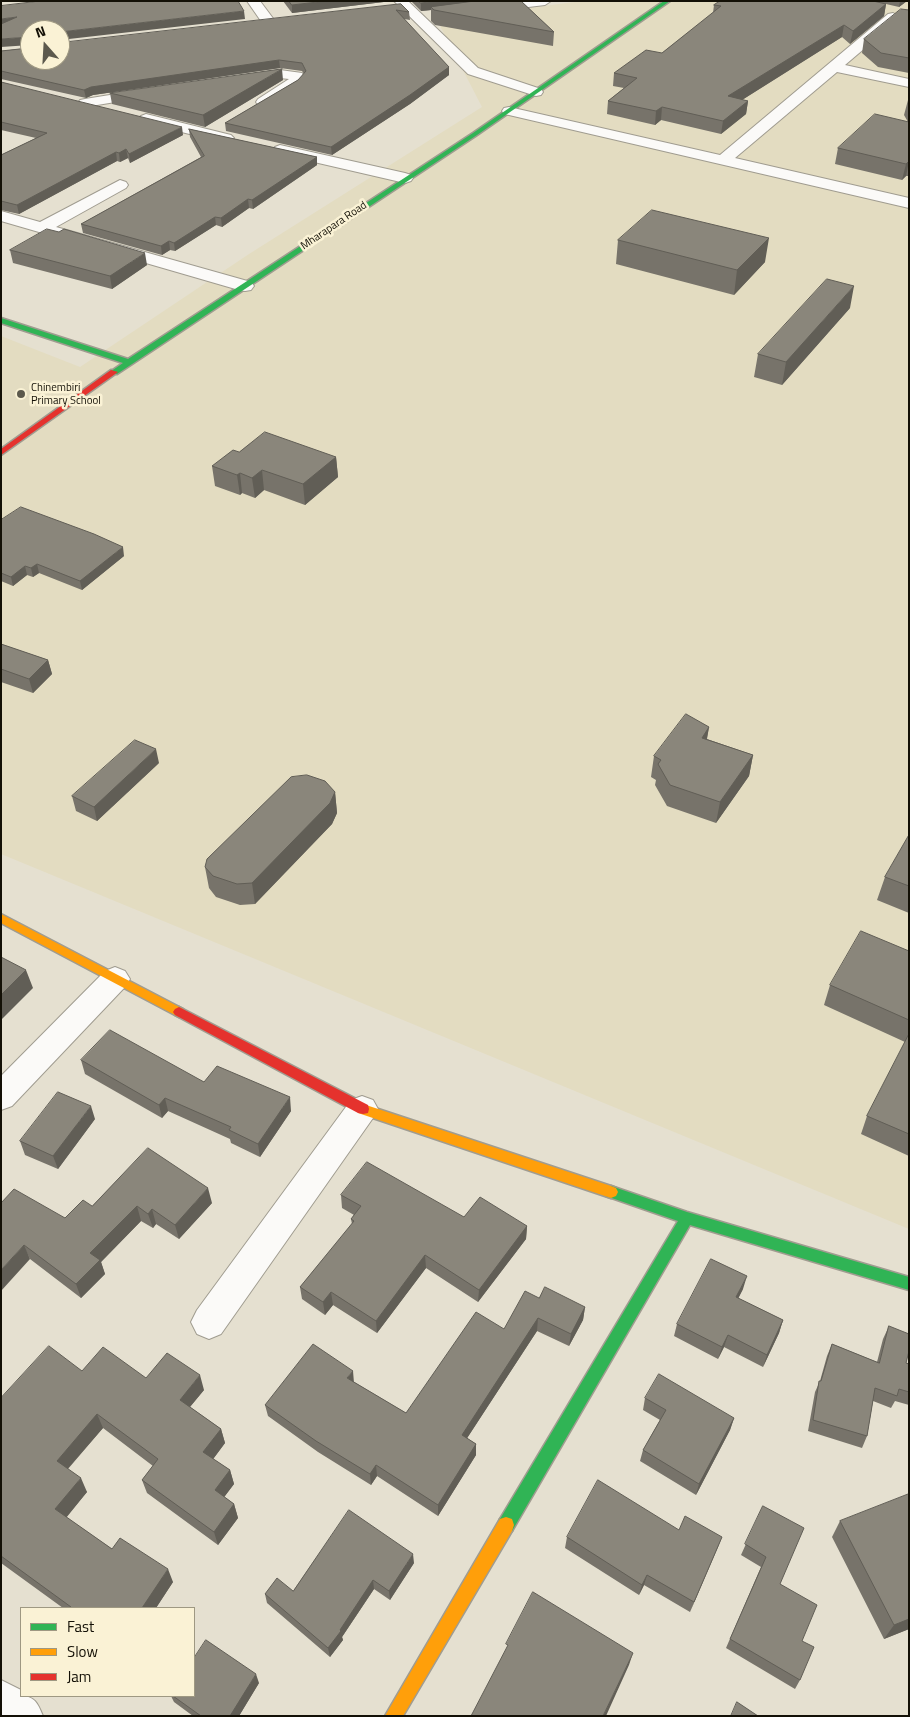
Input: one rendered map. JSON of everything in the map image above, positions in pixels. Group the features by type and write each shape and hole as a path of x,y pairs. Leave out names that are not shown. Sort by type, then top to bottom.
{"main road":[{"name":"Mharapara Road","path":"1,452 128,362 509,111 668,1"},
{"path":"1,320 128,362"},
{"path":"1,918 362,1109 687,1218 909,1284"},
{"path":"393,1716 687,1218"}],"street":[{"path":"248,24 273,21 253,1"},
{"path":"476,10 545,1"},
{"path":"385,8 403,4 473,71 536,92"},
{"path":"723,160 834,67 901,14 881,10"},
{"path":"416,16 436,14"},
{"path":"834,67 909,83"},
{"path":"232,81 280,74 297,76 298,79 293,84 250,109"},
{"path":"85,104 164,90"},
{"path":"66,99 245,142"},
{"path":"509,111 909,203"},
{"path":"207,134 224,124"},
{"path":"264,147 406,178"},
{"path":"43,227 120,185"},
{"path":"1,216 245,286"},
{"path":"1,1097 116,979"},
{"path":"209,1322 362,1109"},
{"path":"1,1701 22,1716"}],"shaded area":[{"path":"582,1 909,1 909,1229 1,854 1,336 80,367 249,254 482,107 437,20"}],"building":[{"path":"40,1 238,1 244,11 70,31 70,20 20,20 20,38 1,39 1,24 17,17 1,19 1,6"},
{"path":"289,1 326,1 292,5"},
{"path":"418,1 437,1 421,3"},
{"path":"475,1 521,1 554,32 434,10 431,7"},
{"path":"720,1 873,1 886,4 853,31 844,25 728,96 748,101 723,121 662,107 656,111 608,101 637,78 614,73 646,50 662,53 721,6 714,5"},
{"path":"401,4 409,12 396,10 449,67 331,147 225,123 298,80 306,71 302,63 279,60 91,87 84,90 1,71 1,51 20,49 20,70 70,70 70,42"},
{"path":"901,9 909,10 909,58 881,53 864,39"},
{"path":"282,69 203,115 110,93"},
{"path":"1,82 182,127 129,154 126,149 119,153 116,152 17,205 1,201 1,155 47,133 1,122"},
{"path":"875,114 909,122 909,161 906,164 838,148"},
{"path":"189,129 317,157 252,200 248,199 221,218 215,217 174,243 169,241 161,246 81,224 204,156"},
{"path":"652,210 769,238 737,270 618,240"},
{"path":"47,229 59,232 64,229 145,253 110,276 10,250"},
{"path":"827,279 854,286 786,362 758,354"},
{"path":"265,432 336,457 303,484 262,470 252,478 212,466 233,450 239,452"},
{"path":"21,507 94,534 123,547 80,581 37,564 31,568 25,566 11,577 1,573 1,520"},
{"path":"1,644 48,660 29,679 1,669"},
{"path":"686,714 709,727 702,738 753,755 720,802 670,785 658,764 661,760 654,756"},
{"path":"135,740 156,749 94,807 72,796"},
{"path":"307,775 325,781 335,792 330,803 252,883 237,884 213,876 205,867 207,859 291,777"},
{"path":"909,835 909,886 885,877"},
{"path":"861,931 909,951 909,1020 830,985"},
{"path":"1,957 26,970 1,995"},
{"path":"110,1030 204,1082 217,1066 290,1097 258,1144 229,1130 231,1127 165,1098 159,1105 81,1060"},
{"path":"909,1034 909,1134 867,1116"},
{"path":"58,1092 91,1106 53,1156 20,1141"},
{"path":"148,1148 208,1188 175,1225 152,1209 148,1214 137,1206 90,1253 100,1260 76,1284 24,1245 1,1270 1,1203 14,1189 65,1218 83,1200 92,1206"},
{"path":"367,1162 464,1217 480,1197 527,1226 479,1290 425,1255 376,1321 331,1292 323,1302 300,1287 354,1221 351,1219 361,1206 341,1195"},
{"path":"711,1259 747,1276 736,1297 783,1320 767,1355 728,1335 722,1347 677,1324"},
{"path":"545,1287 585,1307 571,1334 538,1318 462,1435 476,1444 438,1505 376,1465 370,1474 316,1441 265,1405 313,1344 353,1371 347,1378 406,1413 476,1312 504,1329 525,1291 539,1298"},
{"path":"889,1326 909,1334 909,1351 906,1363 909,1364 909,1392 899,1389 897,1396 875,1388 867,1436 813,1420 819,1381 821,1381 832,1344 879,1363"},
{"path":"49,1346 82,1371 103,1347 146,1378 167,1353 200,1375 180,1400 221,1429 203,1452 230,1470 215,1490 234,1504 214,1532 142,1480 158,1459 97,1414 57,1461 81,1478 55,1509 112,1549 120,1538 168,1569 143,1607 71,1607 1,1556 1,1398"},
{"path":"659,1374 734,1418 699,1484 643,1450 666,1410 645,1398"},
{"path":"598,1480 679,1530 685,1516 722,1537 694,1602 647,1575 642,1585 567,1537"},
{"path":"909,1494 909,1619 894,1625 840,1521"},
{"path":"763,1506 804,1528 780,1584 817,1605 802,1641 814,1647 800,1680 730,1639 766,1557 745,1544"},
{"path":"349,1510 413,1554 389,1591 373,1580 328,1648 265,1594 277,1578 293,1591"},
{"path":"533,1592 633,1653 603,1716 471,1716"},
{"path":"206,1640 256,1674 230,1716 201,1716 174,1697 195,1697 195,1656"},
{"path":"737,1702 758,1716 731,1716"}],"traffic: fast":[{"path":"114,372 475,134 668,1"},
{"path":"1,320 128,362"},
{"path":"611,1192 687,1218 909,1284"},
{"path":"506,1525 687,1218"}],"traffic: slow":[{"path":"1,918 179,1012"},
{"path":"363,1109 611,1192"},
{"path":"393,1716 506,1525"}],"traffic: jam":[{"path":"1,453 114,372"},
{"path":"179,1012 363,1109"}],"place":[{"name":"Chinembiri Primary School","path":"21,394"}]}
